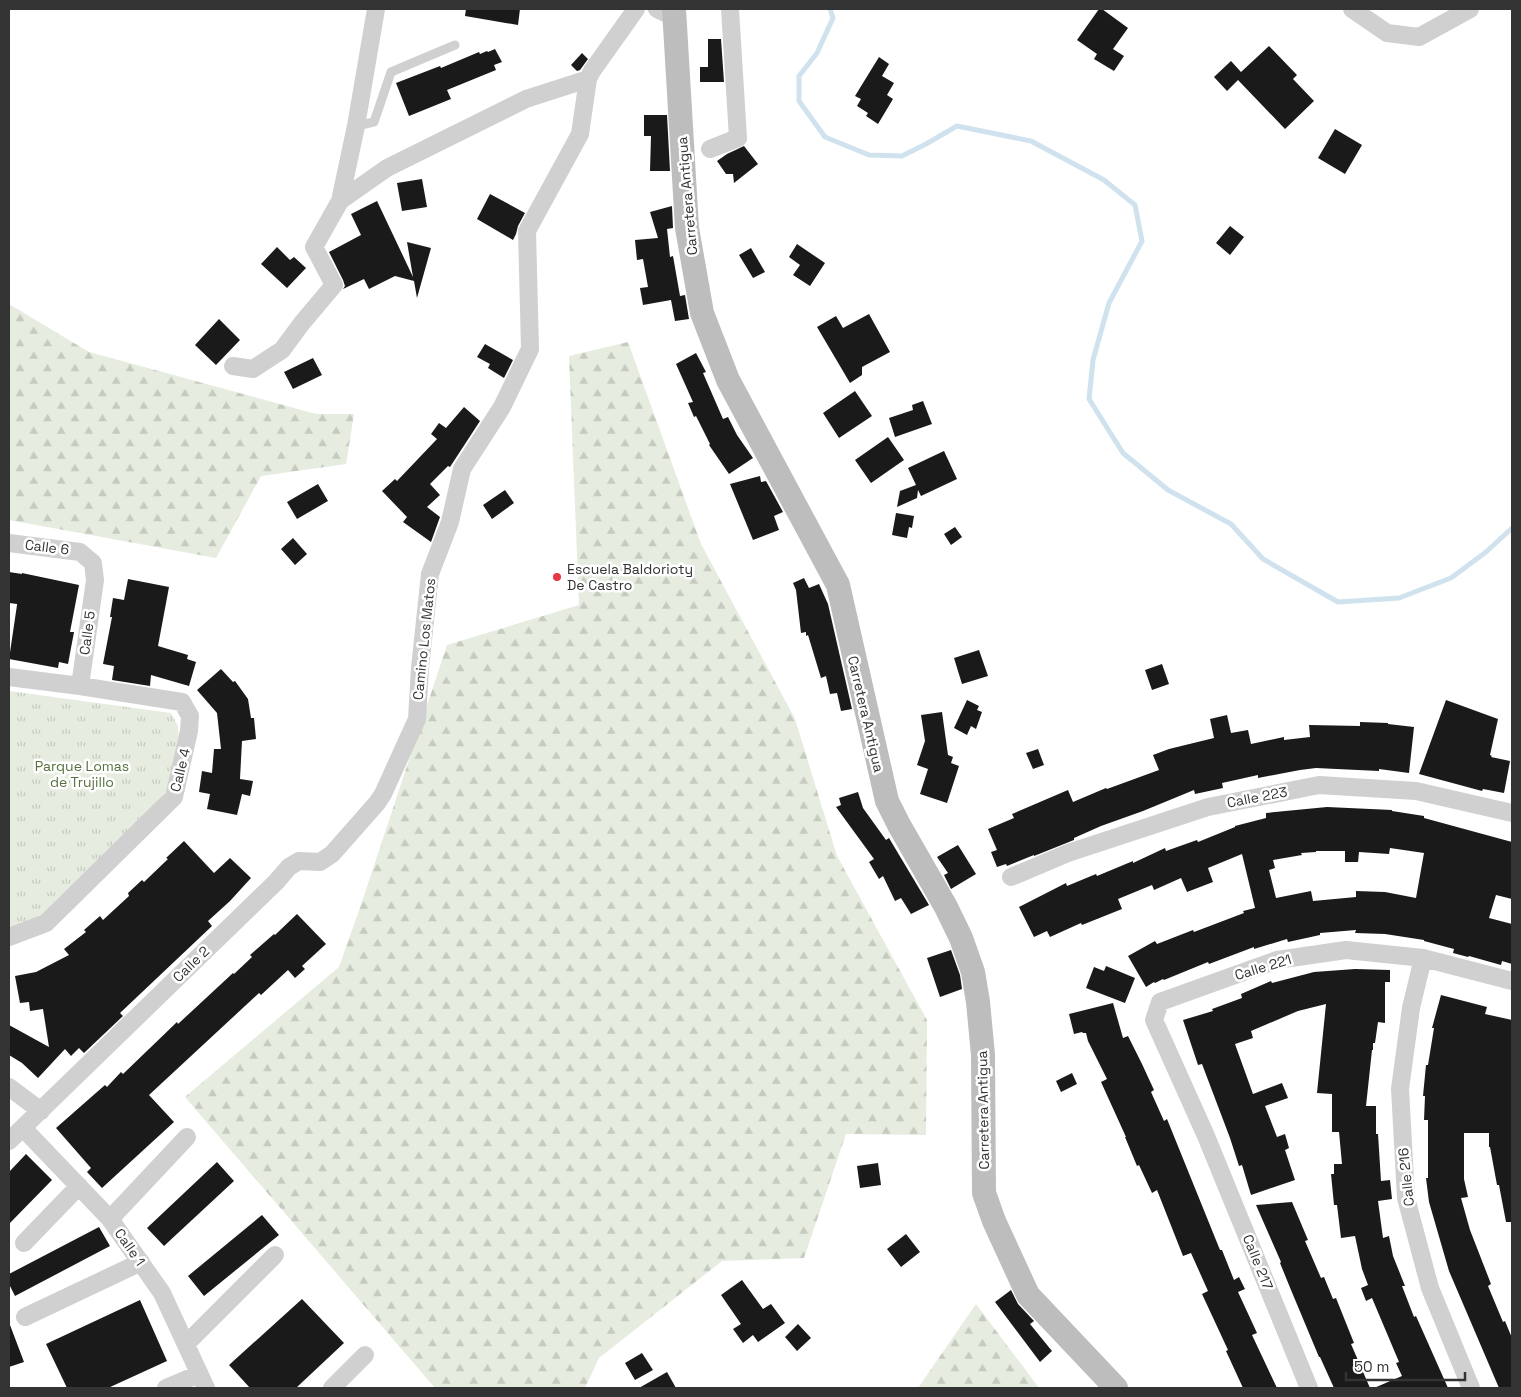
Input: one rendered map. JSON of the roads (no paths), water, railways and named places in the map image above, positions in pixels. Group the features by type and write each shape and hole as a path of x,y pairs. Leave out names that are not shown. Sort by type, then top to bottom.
{"street":[{"path":"233,366 254,369 282,350 334,285 314,247 340,202 356,126 376,9"},
{"name":"Camino Los Matos","path":"377,803 383,794 416,719 430,574 450,522 462,469 502,407 530,349 527,231 580,134 588,79 636,9"},
{"path":"710,149 738,138 730,9"},
{"path":"1352,9 1387,33 1419,37 1470,9"},
{"name":"Carretera Antigua","path":"669,11 687,228 702,313 728,380 838,584 887,801 961,938 972,972 978,1002 983,1055 984,1193 994,1221 1028,1295 1116,1388"},
{"path":"340,202 388,168 509,107 526,99 588,79"},
{"name":"Calle 6","path":"9,543 80,552 93,562 95,580"},
{"name":"Calle 5","path":"80,686 95,580"},
{"name":"Calle 4","path":"9,676 182,702 190,716 189,731 174,797 46,923 9,937"},
{"name":"Calle 223","path":"1011,877 1068,853 1208,807 1319,785 1416,791 1512,814"},
{"name":"Calle 2","path":"9,1141 262,896 289,867 299,861 320,862 332,854 377,803"},
{"name":"Calle 221","path":"1206,1136 1154,1020 1160,1002 1277,960 1346,950 1423,958 1512,982"},
{"name":"Calle 216","path":"1423,958 1411,1008 1400,1089 1406,1198 1430,1288 1471,1388"},
{"path":"9,1087 41,1111"},
{"name":"Calle 1","path":"23,1128 110,1219 162,1293 203,1381"},
{"name":"Calle 217","path":"1206,1136 1309,1388"},
{"path":"110,1219 186,1137"},
{"path":"24,1243 79,1186"},
{"path":"186,1344 275,1256"},
{"path":"25,1317 140,1262"},
{"path":"332,1388 365,1355"},
{"path":"166,1388 203,1381"}],"lane":[{"path":"356,126 374,122 391,72 455,45"}],"waterway":[{"path":"830,9 833,18 817,53 799,76 799,101 825,137 869,155 902,156 957,126 1031,141 1104,180 1135,205 1142,241 1109,303 1093,360 1089,399 1123,453 1168,490 1231,524 1263,559 1338,602 1399,598 1451,578 1486,552 1512,528"}],"place":[{"name":"Escuela Baldorioty De Castro","path":"557,577"}],"park label":[{"name":"Parque Lomas de Trujillo","path":"82,774"}]}
